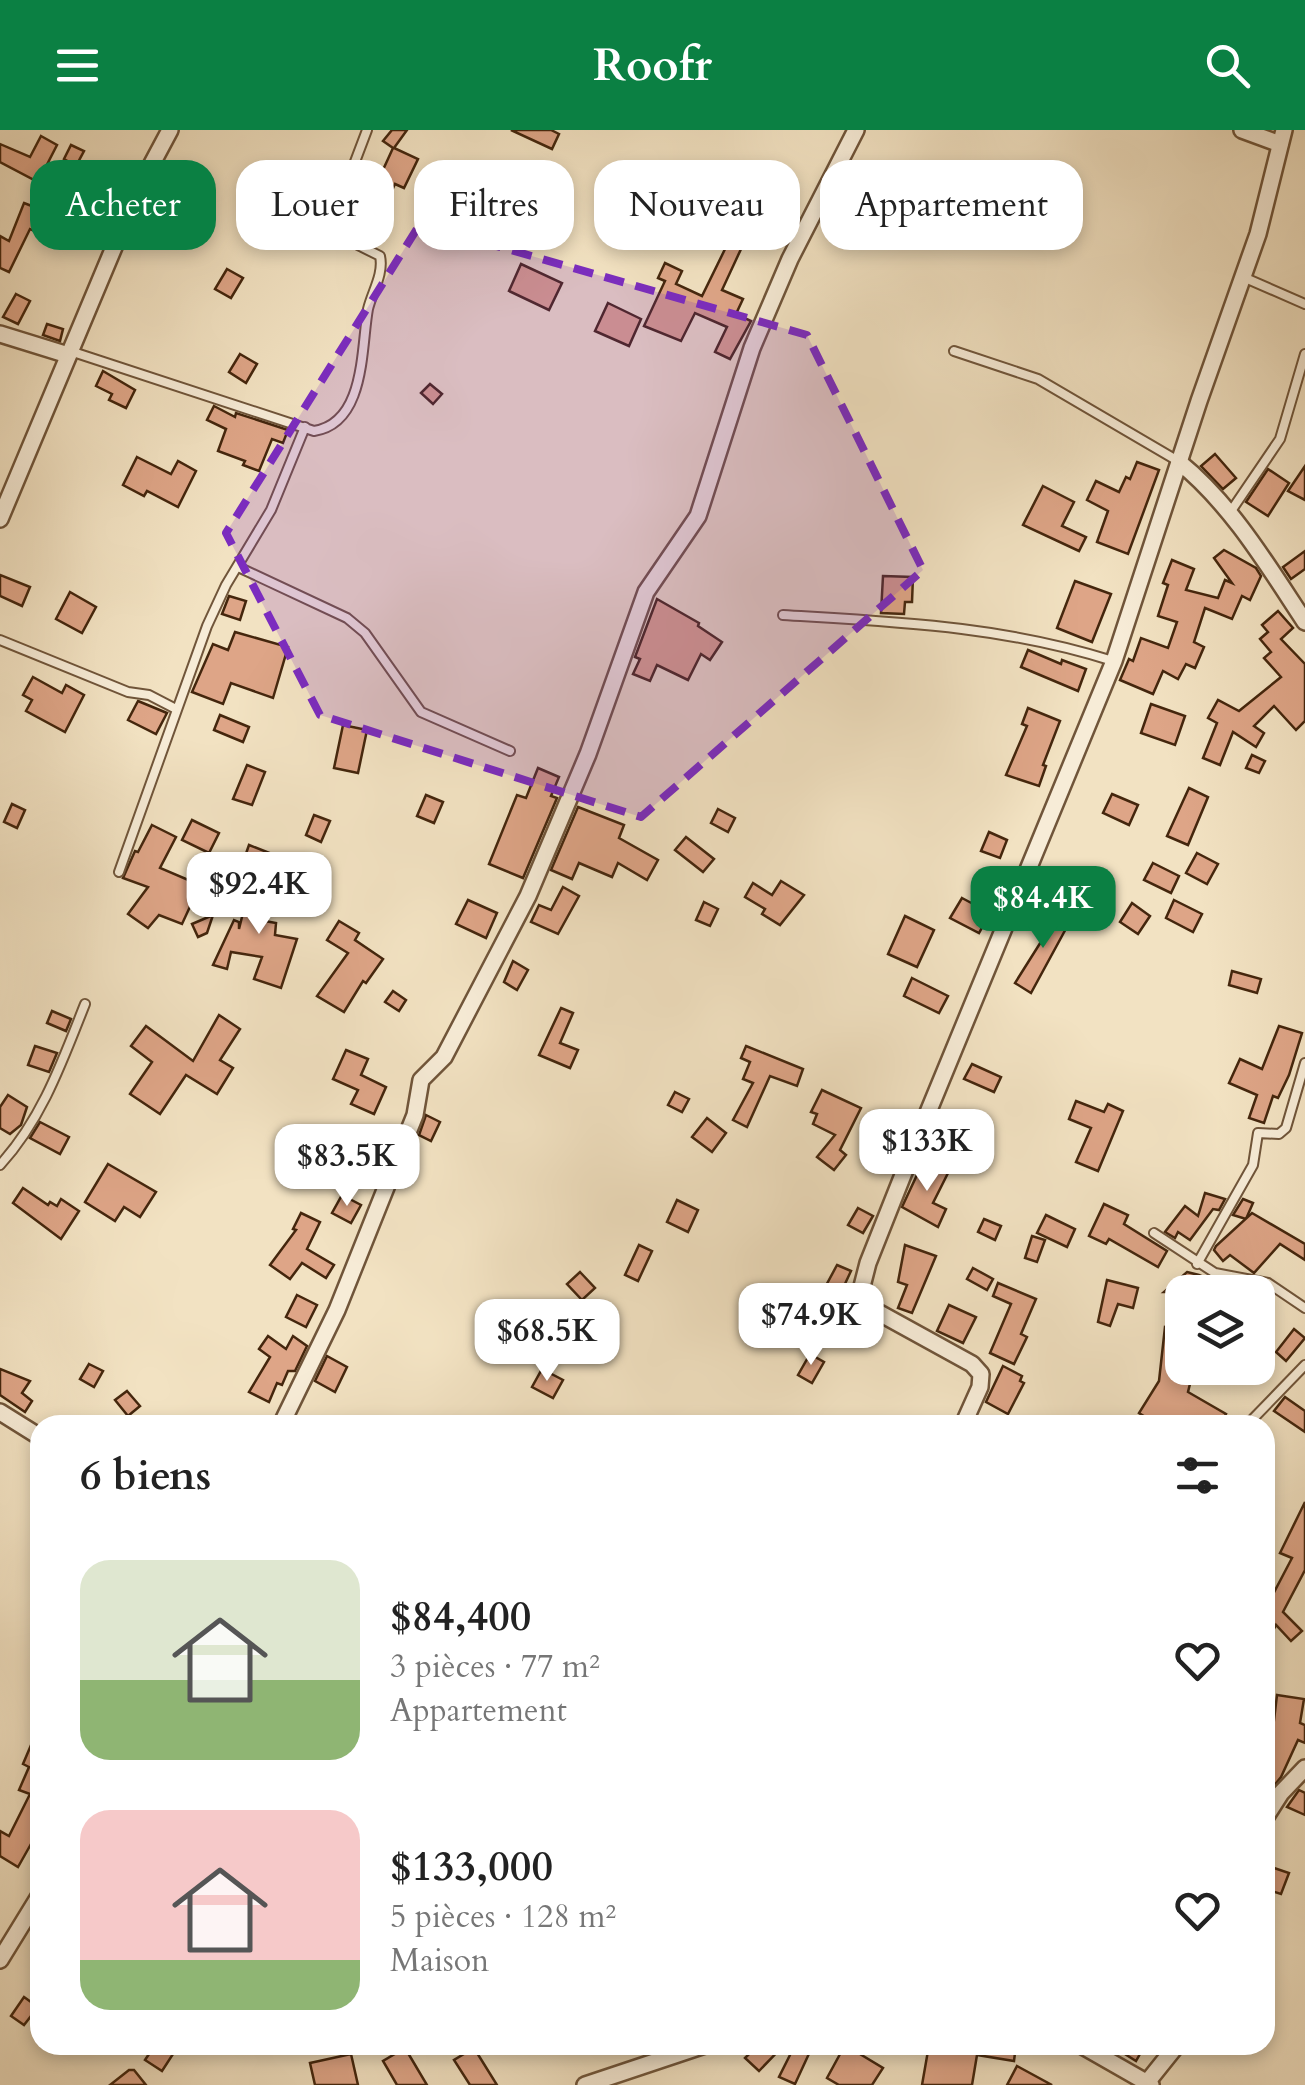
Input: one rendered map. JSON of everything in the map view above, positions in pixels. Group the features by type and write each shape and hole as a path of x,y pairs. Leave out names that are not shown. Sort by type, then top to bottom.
{"street":[{"path":"0,518 138,190 170,130"},
{"path":"286,1415 344,1292 415,1115 421,1080 444,1057 528,896 588,754 646,592 698,516 759,330 790,259 856,130"},
{"path":"967,1415 982,1374 972,1364 863,1304 859,1298 868,1263 922,1127 1114,661 1243,278 1282,137 1242,130"},
{"path":"0,334 69,353"},
{"path":"1179,462 1260,552 1305,622"},
{"path":"0,1412 30,1430"},
{"path":"1275,1802 1305,1768"},
{"path":"0,1960 30,1911"},
{"path":"584,2085 675,2055"},
{"path":"1098,2055 1148,2084 1169,2055"}],"lane":[{"path":"69,353 306,427 324,429 339,419 354,395 370,304 382,268 380,256 334,233 331,225 366,130"},
{"path":"1243,278 1305,304"},
{"path":"954,351 1038,380 1179,462"},
{"path":"1229,514 1280,438 1305,354"},
{"path":"119,872 207,626 272,510 306,427"},
{"path":"238,568 346,618 366,633 421,712 510,751"},
{"path":"782,615 966,627 1029,637 1114,661"},
{"path":"0,640 176,709"},
{"path":"0,1165 23,1140 54,1084 85,1004"},
{"path":"1197,1264 1253,1165 1258,1133 1279,1134 1286,1128 1305,1063"},
{"path":"1154,1233 1215,1273 1268,1283 1305,1308"},
{"path":"1257,1415 1305,1365"}],"highlighted area":[{"path":"420,224 807,335 923,570 641,817 320,715 226,533"}],"building":[{"path":"392,130 407,130 394,148 418,159 414,160 404,188 394,186 394,160 388,160 393,148 383,141"},
{"path":"511,130 551,130 559,134 552,149"},
{"path":"41,136 57,145 49,160 30,160 30,178 0,162 0,144 30,157"},
{"path":"71,145 84,151 79,160 64,159"},
{"path":"24,203 30,205 30,229 9,272 0,268 0,236 9,241"},
{"path":"725,250 741,250 722,290 743,299 736,314 751,321 730,359 715,352 727,327 695,313 681,341 644,326 665,281 658,278 665,263 682,271 676,284 702,296"},
{"path":"521,264 562,283 549,310 509,291"},
{"path":"227,269 243,278 231,298 215,289"},
{"path":"16,294 30,301 18,324 3,317"},
{"path":"608,303 641,319 629,346 595,331"},
{"path":"47,324 63,329 60,341 43,335"},
{"path":"240,354 257,364 246,383 229,372"},
{"path":"103,371 135,390 126,408 109,400 112,394 96,386"},
{"path":"430,384 442,394 433,404 421,393"},
{"path":"214,406 235,417 236,413 288,430 283,443 272,439 259,471 218,451 226,429 207,420"},
{"path":"1215,454 1236,478 1223,489 1201,466"},
{"path":"137,457 171,474 178,461 196,471 178,507 147,491 144,496 123,485"},
{"path":"1137,462 1159,470 1128,554 1097,542 1108,511 1087,500 1096,481 1119,492"},
{"path":"1305,466 1305,500 1288,491"},
{"path":"1268,469 1289,483 1268,516 1246,502"},
{"path":"1043,486 1074,502 1062,526 1086,537 1079,551 1023,525"},
{"path":"1224,550 1256,568 1261,576 1250,600 1242,596 1232,619 1205,608 1194,642 1204,647 1195,668 1186,664 1178,679 1163,671 1153,694 1120,680 1129,659 1133,661 1141,638 1168,648 1177,622 1158,616 1168,585 1163,583 1172,560 1194,569 1186,590 1218,598 1225,580 1232,583 1214,558"},
{"path":"1305,551 1305,569 1291,579 1283,567"},
{"path":"0,575 30,587 22,606 0,596"},
{"path":"883,576 913,577 912,602 905,602 904,614 881,613"},
{"path":"1075,581 1111,594 1092,642 1057,628"},
{"path":"70,592 96,607 82,633 56,619"},
{"path":"229,596 246,601 240,620 222,614"},
{"path":"657,599 699,623 722,642 710,660 701,654 688,680 657,665 650,681 633,674 640,659 635,657"},
{"path":"1278,611 1293,628 1281,639 1305,664 1305,721 1296,730 1274,706 1254,726 1264,733 1256,747 1233,732 1220,765 1203,758 1217,723 1208,718 1218,700 1239,711 1281,677 1264,658 1271,652 1260,639 1268,632 1262,625"},
{"path":"235,632 288,647 273,698 231,683 223,704 192,692 213,644 228,650"},
{"path":"1028,650 1061,664 1062,660 1086,669 1078,691 1021,667"},
{"path":"33,677 62,693 66,685 84,695 65,732 26,711 32,700 23,695"},
{"path":"138,701 167,713 156,734 128,720"},
{"path":"1151,704 1185,716 1175,745 1141,733"},
{"path":"1028,708 1060,721 1039,786 1006,775 1027,726 1022,724"},
{"path":"220,715 249,727 243,742 214,730"},
{"path":"343,725 367,730 358,773 334,768"},
{"path":"1252,755 1265,761 1259,773 1246,768"},
{"path":"247,765 265,772 252,805 233,799"},
{"path":"538,768 559,777 551,796 557,798 523,878 489,864 517,795 526,798"},
{"path":"1189,788 1208,797 1188,845 1167,836"},
{"path":"1112,794 1138,805 1129,825 1103,813"},
{"path":"426,795 443,802 434,823 417,816"},
{"path":"12,804 25,810 17,828 4,822"},
{"path":"578,807 624,825 619,838 658,860 647,880 618,863 612,877 579,863 572,879 551,870"},
{"path":"718,809 735,818 728,832 711,823"},
{"path":"314,815 330,821 321,842 306,835"},
{"path":"192,820 219,833 209,853 182,840"},
{"path":"152,825 176,837 160,868 200,885 182,924 159,915 148,928 128,914 148,887 123,878"},
{"path":"989,832 1007,840 1000,858 981,851"},
{"path":"686,837 714,859 703,872 675,850"},
{"path":"249,845 272,854 265,873 242,865"},
{"path":"1197,853 1218,864 1207,884 1186,873"},
{"path":"1153,863 1179,876 1171,893 1144,880"},
{"path":"214,866 228,871 220,895 206,890"},
{"path":"257,877 281,890 265,921 276,923 275,935 297,939 281,988 254,979 262,957 231,952 227,969 213,965 234,920 239,922 239,929 248,893"},
{"path":"781,881 804,895 780,925 762,914 765,909 745,897 753,883 772,895"},
{"path":"563,887 579,896 558,934 531,922 539,905 551,910"},
{"path":"962,898 990,913 979,933 950,918"},
{"path":"468,900 497,913 486,938 456,924"},
{"path":"1174,900 1202,914 1193,932 1166,918"},
{"path":"704,902 718,909 710,926 696,920"},
{"path":"1132,903 1150,916 1138,934 1120,922"},
{"path":"1049,912 1069,923 1031,993 1015,983 1044,937 1037,934"},
{"path":"213,915 207,933 198,937 192,924"},
{"path":"905,916 934,930 917,967 888,954"},
{"path":"339,921 359,933 355,940 383,959 366,983 363,981 344,1012 317,996 348,953 327,940"},
{"path":"513,961 528,970 517,990 504,982"},
{"path":"1232,971 1261,979 1257,993 1229,985"},
{"path":"912,978 948,996 939,1013 904,996"},
{"path":"393,991 406,1000 399,1011 385,1002"},
{"path":"561,1008 573,1013 560,1043 578,1050 570,1068 539,1055"},
{"path":"52,1011 71,1019 66,1031 47,1023"},
{"path":"219,1015 240,1029 220,1060 233,1068 217,1094 186,1075 160,1114 130,1094 152,1062 131,1046 146,1026 193,1061"},
{"path":"1279,1026 1302,1033 1289,1075 1278,1098 1273,1096 1264,1123 1249,1118 1257,1095 1229,1083 1240,1059 1262,1069"},
{"path":"35,1046 57,1053 49,1072 28,1065"},
{"path":"746,1046 803,1069 797,1086 770,1076 747,1127 733,1120 753,1083 743,1079 750,1062 741,1058"},
{"path":"346,1050 368,1059 361,1075 386,1087 374,1114 351,1104 358,1090 333,1079"},
{"path":"972,1064 1001,1077 994,1092 964,1079"},
{"path":"822,1090 861,1108 840,1150 846,1155 834,1170 817,1157 835,1135 813,1124 817,1114 811,1112"},
{"path":"675,1092 689,1099 682,1112 668,1105"},
{"path":"8,1095 27,1107 21,1125 10,1134 0,1128 0,1107"},
{"path":"1076,1101 1104,1112 1108,1104 1123,1111 1098,1171 1076,1162 1091,1128 1069,1119"},
{"path":"426,1115 440,1122 431,1141 419,1135"},
{"path":"707,1118 726,1133 712,1152 692,1137"},
{"path":"40,1122 69,1137 60,1154 30,1138"},
{"path":"954,1124 967,1131 959,1146 946,1139"},
{"path":"924,1160 948,1173 933,1203 946,1209 938,1227 902,1207"},
{"path":"108,1164 156,1192 140,1217 124,1207 115,1221 85,1202"},
{"path":"23,1188 48,1205 50,1202 57,1206 61,1199 79,1211 61,1239 13,1203"},
{"path":"1205,1193 1225,1199 1190,1240 1178,1232 1175,1238 1165,1232 1185,1206 1198,1216"},
{"path":"342,1195 361,1205 351,1223 332,1213"},
{"path":"1243,1199 1253,1203 1246,1219 1233,1215"},
{"path":"677,1200 698,1210 688,1232 667,1222"},
{"path":"1104,1204 1128,1215 1124,1224 1167,1251 1158,1267 1109,1239 1106,1244 1089,1236"},
{"path":"858,1208 873,1216 863,1233 848,1225"},
{"path":"301,1213 320,1222 307,1249 334,1265 326,1278 302,1263 290,1279 270,1265 296,1230 293,1229"},
{"path":"1252,1213 1305,1244 1305,1260 1280,1244 1254,1273 1230,1255 1223,1261 1214,1250 1216,1246"},
{"path":"1046,1215 1075,1229 1067,1247 1037,1233"},
{"path":"984,1219 1001,1226 995,1240 978,1232"},
{"path":"1032,1236 1045,1240 1037,1262 1025,1258"},
{"path":"639,1245 652,1251 638,1281 625,1275"},
{"path":"905,1245 936,1256 912,1313 898,1308 907,1285 898,1282"},
{"path":"837,1265 851,1271 837,1301 822,1293"},
{"path":"973,1268 993,1279 987,1290 967,1279"},
{"path":"580,1272 595,1288 582,1300 567,1284"},
{"path":"1107,1280 1138,1288 1133,1308 1118,1304 1110,1326 1098,1322"},
{"path":"998,1283 1036,1299 1021,1334 1027,1337 1014,1364 990,1353 1011,1304 993,1296"},
{"path":"297,1295 317,1305 306,1327 286,1317"},
{"path":"949,1305 976,1317 963,1343 937,1331"},
{"path":"1165,1327 1165,1385 1190,1385 1188,1392 1226,1414 1139,1413 1159,1381"},
{"path":"1294,1329 1305,1338 1286,1361 1276,1352"},
{"path":"268,1336 286,1349 293,1336 307,1346 295,1371 288,1371 282,1385 277,1383 269,1402 249,1392 270,1357 259,1349"},
{"path":"810,1354 824,1362 812,1383 798,1375"},
{"path":"327,1356 347,1367 335,1392 315,1381"},
{"path":"89,1364 103,1371 94,1387 80,1379"},
{"path":"1003,1366 1022,1376 1020,1381 1024,1383 1008,1414 986,1402"},
{"path":"0,1369 30,1381 22,1393 32,1401 25,1412 0,1395"},
{"path":"542,1369 563,1380 553,1398 532,1387"},
{"path":"127,1391 140,1406 127,1415 115,1400"},
{"path":"1285,1397 1305,1411 1305,1432 1274,1411"},
{"path":"1305,1502 1305,1570 1283,1612 1302,1631 1291,1641 1275,1627 1275,1590 1292,1558 1280,1553"},
{"path":"1277,1695 1304,1699 1300,1723 1305,1725 1305,1743 1298,1740 1275,1784"},
{"path":"30,1748 30,1794 19,1790 29,1767 23,1764"},
{"path":"1299,1790 1305,1793 1305,1815 1287,1807"},
{"path":"30,1794 30,1846 18,1867 0,1856 0,1831 9,1836"},
{"path":"1275,1868 1289,1873 1281,1894 1275,1892"},
{"path":"24,1997 30,2001 30,2017 24,2025 11,2016"},
{"path":"148,2055 172,2055 162,2071 145,2060"},
{"path":"351,2055 358,2085 315,2085 310,2063"},
{"path":"393,2055 409,2055 427,2085 397,2085 383,2061"},
{"path":"462,2055 478,2055 497,2085 470,2085 454,2060"},
{"path":"748,2055 774,2055 759,2071 745,2058"},
{"path":"790,2055 808,2055 795,2084 779,2077"},
{"path":"840,2055 862,2055 883,2068 872,2085 839,2085 827,2078"},
{"path":"927,2055 977,2055 972,2085 922,2085"},
{"path":"977,2055 1015,2055 1014,2061"},
{"path":"1017,2066 1052,2085 1007,2085"},
{"path":"134,2070 146,2085 110,2085"}]}
